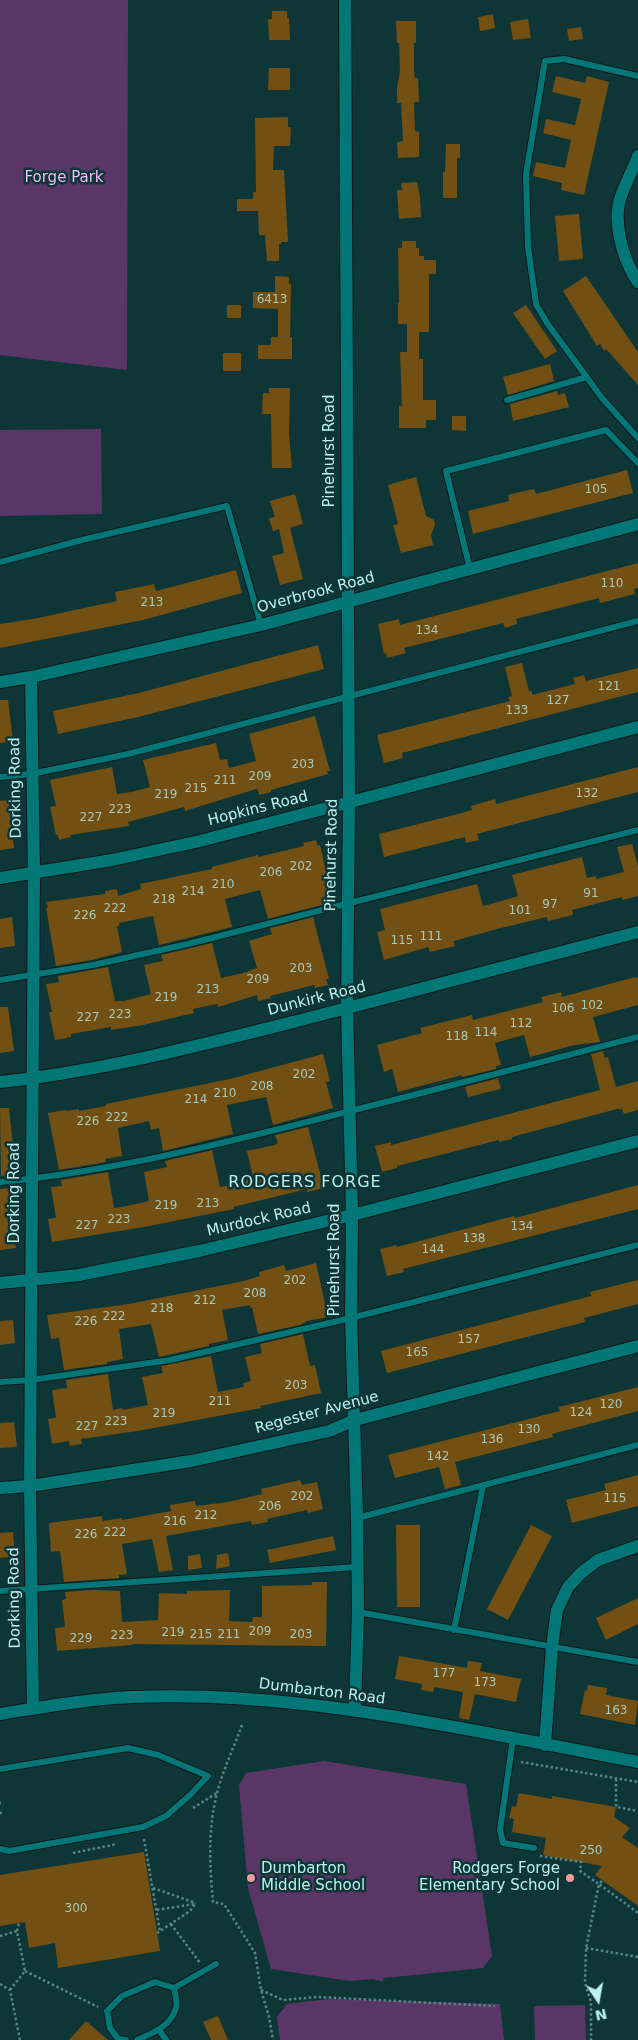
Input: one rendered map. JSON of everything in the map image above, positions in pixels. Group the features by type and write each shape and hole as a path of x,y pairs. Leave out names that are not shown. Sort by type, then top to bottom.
{"street":[{"name":"Pinehurst Road","path":"346,0 349,803 346,1008 352,1215 351,1318 358,1518 355,1711"},
{"path":"638,156 620,197 618,227 621,245 638,282"},
{"name":"Overbrook Road","path":"0,682 31,677 261,625 638,524"},
{"name":"Dorking Road","path":"31,677 34,874 30,1179 30,1486 33,1709"},
{"name":"Hopkins Road","path":"0,878 112,860 200,841 638,727"},
{"name":"Dunkirk Road","path":"0,1082 32,1078 160,1053 346,1008 638,932"},
{"name":"Murdock Road","path":"0,1283 79,1275 125,1267 352,1215 638,1141"},
{"name":"Regester Avenue","path":"0,1488 30,1486 191,1461 329,1430 355,1420 638,1346"},
{"path":"545,1745 552,1647 557,1610 568,1587 581,1573 598,1560 638,1546"},
{"name":"Dumbarton Road","path":"0,1714 103,1699 163,1696 227,1698 355,1711 638,1762"}],"lane":[{"path":"638,76 564,59 545,61 526,174 528,248 536,304 547,323 602,398 638,438"},
{"path":"507,400 587,377"},
{"path":"470,569 446,471 606,430 638,462"},
{"path":"0,562 227,506 261,625"},
{"path":"0,777 31,774 128,754 638,621"},
{"path":"0,980 92,965 188,944 638,830"},
{"path":"0,1182 30,1179 164,1156 349,1112 638,1037"},
{"path":"0,1382 31,1380 170,1360 351,1318 638,1245"},
{"path":"358,1518 638,1445"},
{"path":"454,1630 483,1486"},
{"path":"0,1591 357,1567"},
{"path":"358,1612 638,1662"},
{"path":"513,1739 500,1830 503,1843 538,1848"},
{"path":"0,1769 128,1748 158,1755 208,1776 166,1816 142,1827 8,1850 0,1849"},
{"path":"126,2040 118,2039 110,2028 107,2011 122,1996 155,1982 174,1988 216,1964"},
{"path":"137,2040 159,2030 168,2021 177,2007 174,1988"},
{"path":"159,2030 166,2040"}],"path":[{"path":"242,1725 215,1802 211,1827 213,1902 224,1904 255,1953 261,1990 273,2040"},
{"path":"518,1761 638,1782"},
{"path":"616,1779 616,1807 638,1811"},
{"path":"144,1839 153,1888 153,1900 157,1910 158,1932 190,1911 196,1903"},
{"path":"538,1848 540,1856"},
{"path":"538,1848 540,1856"},
{"path":"540,1856 581,1862 580,1871 638,1913"},
{"path":"591,2040 591,2002 584,1983 586,1948 599,1884 602,1881"},
{"path":"153,1888 196,1903"},
{"path":"157,1910 196,1903"},
{"path":"19,1923 18,1931 26,1971"},
{"path":"171,1924 206,1970"},
{"path":"0,1936 18,1931"},
{"path":"586,1948 638,1958"},
{"path":"10,1990 26,1971"},
{"path":"26,1971 107,2011"},
{"path":"0,1984 10,1990 20,2040"},
{"path":"261,1990 283,2000 317,1997 495,2006"}],"green space":[{"name":"Forge Park","path":"0,0 128,0 127,370 0,355"},
{"path":"101,429 102,514 0,516 0,430"},
{"path":"324,1761 466,1784 492,1956 483,1968 384,1978 382,1982 373,1979 349,1981 271,1969 248,1888 239,1785 246,1773"},
{"path":"328,1999 500,2004 504,2040 280,2040 277,2017 287,2004"},
{"path":"585,2005 586,2040 535,2040 534,2006"}],"building":[{"path":"272,11 287,11 290,40 269,40 268,19 272,19"},
{"path":"493,14 495,28 480,31 478,17"},
{"path":"528,19 531,38 513,40 510,22"},
{"path":"396,21 416,21 414,71 415,78 418,78 419,102 414,102 415,131 419,132 419,157 398,158 397,142 403,141 401,103 397,103 400,71"},
{"path":"581,27 583,39 569,41 567,29"},
{"path":"269,68 290,68 290,90 268,90"},
{"path":"556,76 585,83 587,76 609,82 584,195 561,190 562,183 533,176 536,162 565,168 571,140 543,133 546,119 575,125 581,99 552,92"},
{"path":"288,117 288,127 291,127 290,146 274,146 273,170 284,170 288,242 281,242 279,244 279,261 267,261 265,235 259,235 258,211 237,211 237,199 253,199 253,192 256,192 255,118"},
{"path":"446,144 460,144 460,158 457,158 457,198 443,198"},
{"path":"417,182 421,217 399,219 397,190 402,190 401,183"},
{"path":"579,214 583,259 559,261 555,216"},
{"path":"402,241 416,241 416,248 419,248 419,256 424,256 424,260 436,260 436,274 429,274 429,332 419,332 419,359 423,359 423,400 436,400 436,420 426,420 426,428 399,428 399,406 402,406 400,352 407,352 407,324 398,324 398,248 402,248"},
{"path":"275,276 289,277 289,284 291,284 290,337 292,337 292,359 258,359 258,345 271,345 271,337 278,337 278,309 253,308 253,292 275,292"},
{"path":"586,276 638,352 638,385 606,349 604,351 600,344 597,346 563,291"},
{"path":"227,305 241,305 241,318 227,318"},
{"path":"526,305 557,351 545,359 513,313"},
{"path":"223,353 241,353 241,371 223,371"},
{"path":"550,364 554,381 508,395 503,377"},
{"path":"269,388 290,388 289,434 292,468 272,468 271,414 262,414 263,393 269,393"},
{"path":"557,391 558,395 565,393 569,407 513,421 510,404"},
{"path":"452,416 466,416 466,431 452,430"},
{"path":"627,470 633,493 473,534 468,511 509,501 508,495 534,489 536,494"},
{"path":"416,477 426,516 434,520 435,525 431,535 433,545 401,553 393,525 398,524 388,485"},
{"path":"295,494 303,524 290,528 303,579 280,585 272,556 284,553 279,529 273,531 269,518 275,517 270,501"},
{"path":"638,563 638,588 634,589 635,594 600,603 599,598 516,619 517,624 505,628 503,623 404,648 406,653 387,658 386,653 384,654 378,624 399,619 400,625"},
{"path":"236,570 242,593 143,620 0,648 0,624 117,601 115,592 154,584 156,591"},
{"path":"318,645 324,669 138,717 58,734 53,711 139,693"},
{"path":"522,663 529,691 532,691 532,695 575,684 573,678 584,675 586,681 638,668 638,692 402,753 403,758 384,763 377,735 510,701 508,697 512,696 505,667"},
{"path":"0,700 8,700 13,741 0,743"},
{"path":"315,716 330,771 327,771 328,774 259,795 256,789 185,811 184,807 128,822 129,826 70,835 71,837 59,840 58,835 56,835 50,807 56,806 50,780 112,767 117,794 131,792 150,787 143,760 216,743 220,760 227,759 229,768 256,761 249,734"},
{"path":"638,767 638,792 477,834 479,840 466,843 465,837 384,857 379,834 472,810 471,806 495,799 496,804"},
{"path":"8,800 14,848 0,850 0,801"},
{"path":"316,840 318,846 320,845 333,902 268,919 260,890 225,899 232,927 159,945 153,916 119,923 119,926 117,926 122,952 92,960 56,966 46,902 105,894 105,891 117,889 118,896 141,889 140,884 212,869 212,867 258,855 258,857 304,846 303,843"},
{"path":"632,844 638,866 638,896 623,900 622,897 572,910 573,915 548,921 547,917 497,929 454,941 455,946 430,952 428,947 384,960 377,932 385,930 380,909 477,884 483,906 491,904 518,896 512,875 582,857 587,878 596,876 596,879 624,872 617,847"},
{"path":"12,917 15,946 0,948 0,919"},
{"path":"313,917 329,979 326,979 328,985 315,988 314,985 270,996 271,998 258,1001 257,995 218,1007 217,1004 193,1009 194,1013 143,1025 111,1030 111,1027 71,1034 71,1037 55,1040 46,984 59,982 58,976 108,967 115,1001 124,1001 151,994 144,965 163,961 161,955 212,943 221,978 248,972 257,968 249,941 272,934 270,928"},
{"path":"635,977 638,978 638,1005 593,1017 600,1042 574,1045 530,1057 524,1035 495,1043 501,1065 496,1066 496,1069 462,1077 462,1075 398,1092 392,1069 384,1072 377,1045 422,1033 420,1028 472,1015 473,1020 543,1002 541,997 561,992 562,997"},
{"path":"0,1007 8,1007 14,1051 0,1053"},
{"path":"603,1051 605,1058 608,1057 616,1087 638,1081 638,1110 624,1114 622,1109 617,1109 512,1137 512,1139 499,1142 499,1140 397,1166 397,1168 382,1172 375,1146 391,1142 391,1145 600,1090 591,1054"},
{"path":"323,1054 330,1081 326,1082 333,1108 273,1125 266,1097 227,1105 233,1134 163,1151 159,1128 151,1130 149,1121 118,1128 122,1156 105,1159 106,1162 59,1170 48,1113 79,1109 79,1111 106,1106 106,1104 230,1079"},
{"path":"498,1078 501,1089 468,1097 465,1087"},
{"path":"0,1108 9,1108 16,1174 1,1176"},
{"path":"308,1127 324,1188 307,1192 307,1189 233,1207 234,1209 144,1227 52,1242 48,1219 56,1218 51,1187 62,1186 61,1180 108,1172 114,1208 122,1207 149,1201 144,1172 167,1167 165,1161 212,1150 220,1187 246,1182 246,1180 253,1178 247,1151 275,1145 278,1143 275,1135"},
{"path":"638,1185 638,1209 403,1269 404,1272 387,1276 380,1249 396,1245 397,1247 514,1216 515,1218"},
{"path":"8,1188 16,1248 0,1250 0,1189"},
{"path":"316,1263 328,1317 258,1334 250,1305 222,1310 228,1340 159,1357 151,1324 119,1329 123,1359 107,1362 107,1364 64,1370 59,1338 51,1339 47,1315 129,1304 244,1281 260,1276 259,1272 284,1265 286,1271"},
{"path":"638,1280 638,1304 584,1318 585,1322 387,1373 381,1351 591,1296 590,1292"},
{"path":"13,1320 15,1343 0,1345 0,1321"},
{"path":"303,1334 310,1366 315,1365 321,1393 260,1406 261,1408 138,1431 81,1439 82,1444 70,1446 69,1441 52,1444 48,1419 56,1418 52,1390 67,1388 66,1380 108,1374 113,1410 122,1408 123,1410 148,1405 142,1377 163,1373 161,1366 211,1356 218,1392 244,1387 243,1383 251,1381 245,1357 262,1353 260,1344"},
{"path":"638,1387 638,1411 552,1434 553,1437 455,1462 461,1485 445,1489 439,1467 395,1478 388,1455 560,1411 559,1407"},
{"path":"14,1422 17,1447 0,1448 0,1423"},
{"path":"638,1475 638,1506 572,1523 566,1500 606,1490 604,1484"},
{"path":"300,1480 302,1485 317,1482 323,1509 308,1513 307,1510 267,1519 268,1522 252,1525 251,1521 166,1536 173,1570 159,1572 152,1539 122,1544 127,1574 119,1575 119,1578 64,1582 60,1551 51,1552 49,1523 102,1516 103,1521 122,1518 122,1520 171,1511 170,1505 195,1501 196,1506 228,1502 262,1494 261,1489"},
{"path":"396,1525 420,1525 420,1607 397,1607"},
{"path":"531,1525 552,1536 508,1620 487,1609"},
{"path":"13,1532 15,1556 0,1558 0,1533"},
{"path":"333,1536 336,1550 270,1563 267,1550"},
{"path":"228,1553 230,1566 216,1569 217,1555"},
{"path":"200,1554 202,1568 188,1570 188,1556"},
{"path":"312,1582 327,1582 326,1646 132,1644 57,1651 55,1628 65,1627 62,1600 66,1599 65,1592 92,1590 120,1591 122,1622 158,1620 159,1593 187,1594 187,1591 230,1590 229,1621 252,1622 253,1617 262,1617 262,1586 312,1585"},
{"path":"638,1598 638,1624 606,1640 596,1618"},
{"path":"399,1656 467,1668 468,1661 482,1663 480,1671 521,1679 516,1702 475,1694 469,1720 459,1718 463,1692 434,1687 433,1692 421,1690 422,1684 395,1679"},
{"path":"588,1685 607,1688 606,1695 638,1701 635,1725 580,1714 585,1690 587,1691"},
{"name":"Rodgers Forge Elementary School","path":"519,1793 552,1799 552,1796 616,1807 614,1817 630,1828 622,1837 638,1848 638,1906 595,1875 602,1866 543,1855 546,1838 512,1832 514,1819 509,1818 512,1806 516,1807"},
{"path":"144,1852 160,1951 58,1968 55,1943 29,1948 25,1922 0,1926 0,1875"},
{"path":"218,2016 228,2040 211,2040 203,2022"},
{"path":"86,2021 108,2040 69,2040"}],"place":[{"name":"Dumbarton Middle School","path":"251,1878"},
{"name":"Rodgers Forge Elementary School","path":"570,1878"}],"district":[{"name":"RODGERS FORGE","path":"305,1183"}]}
